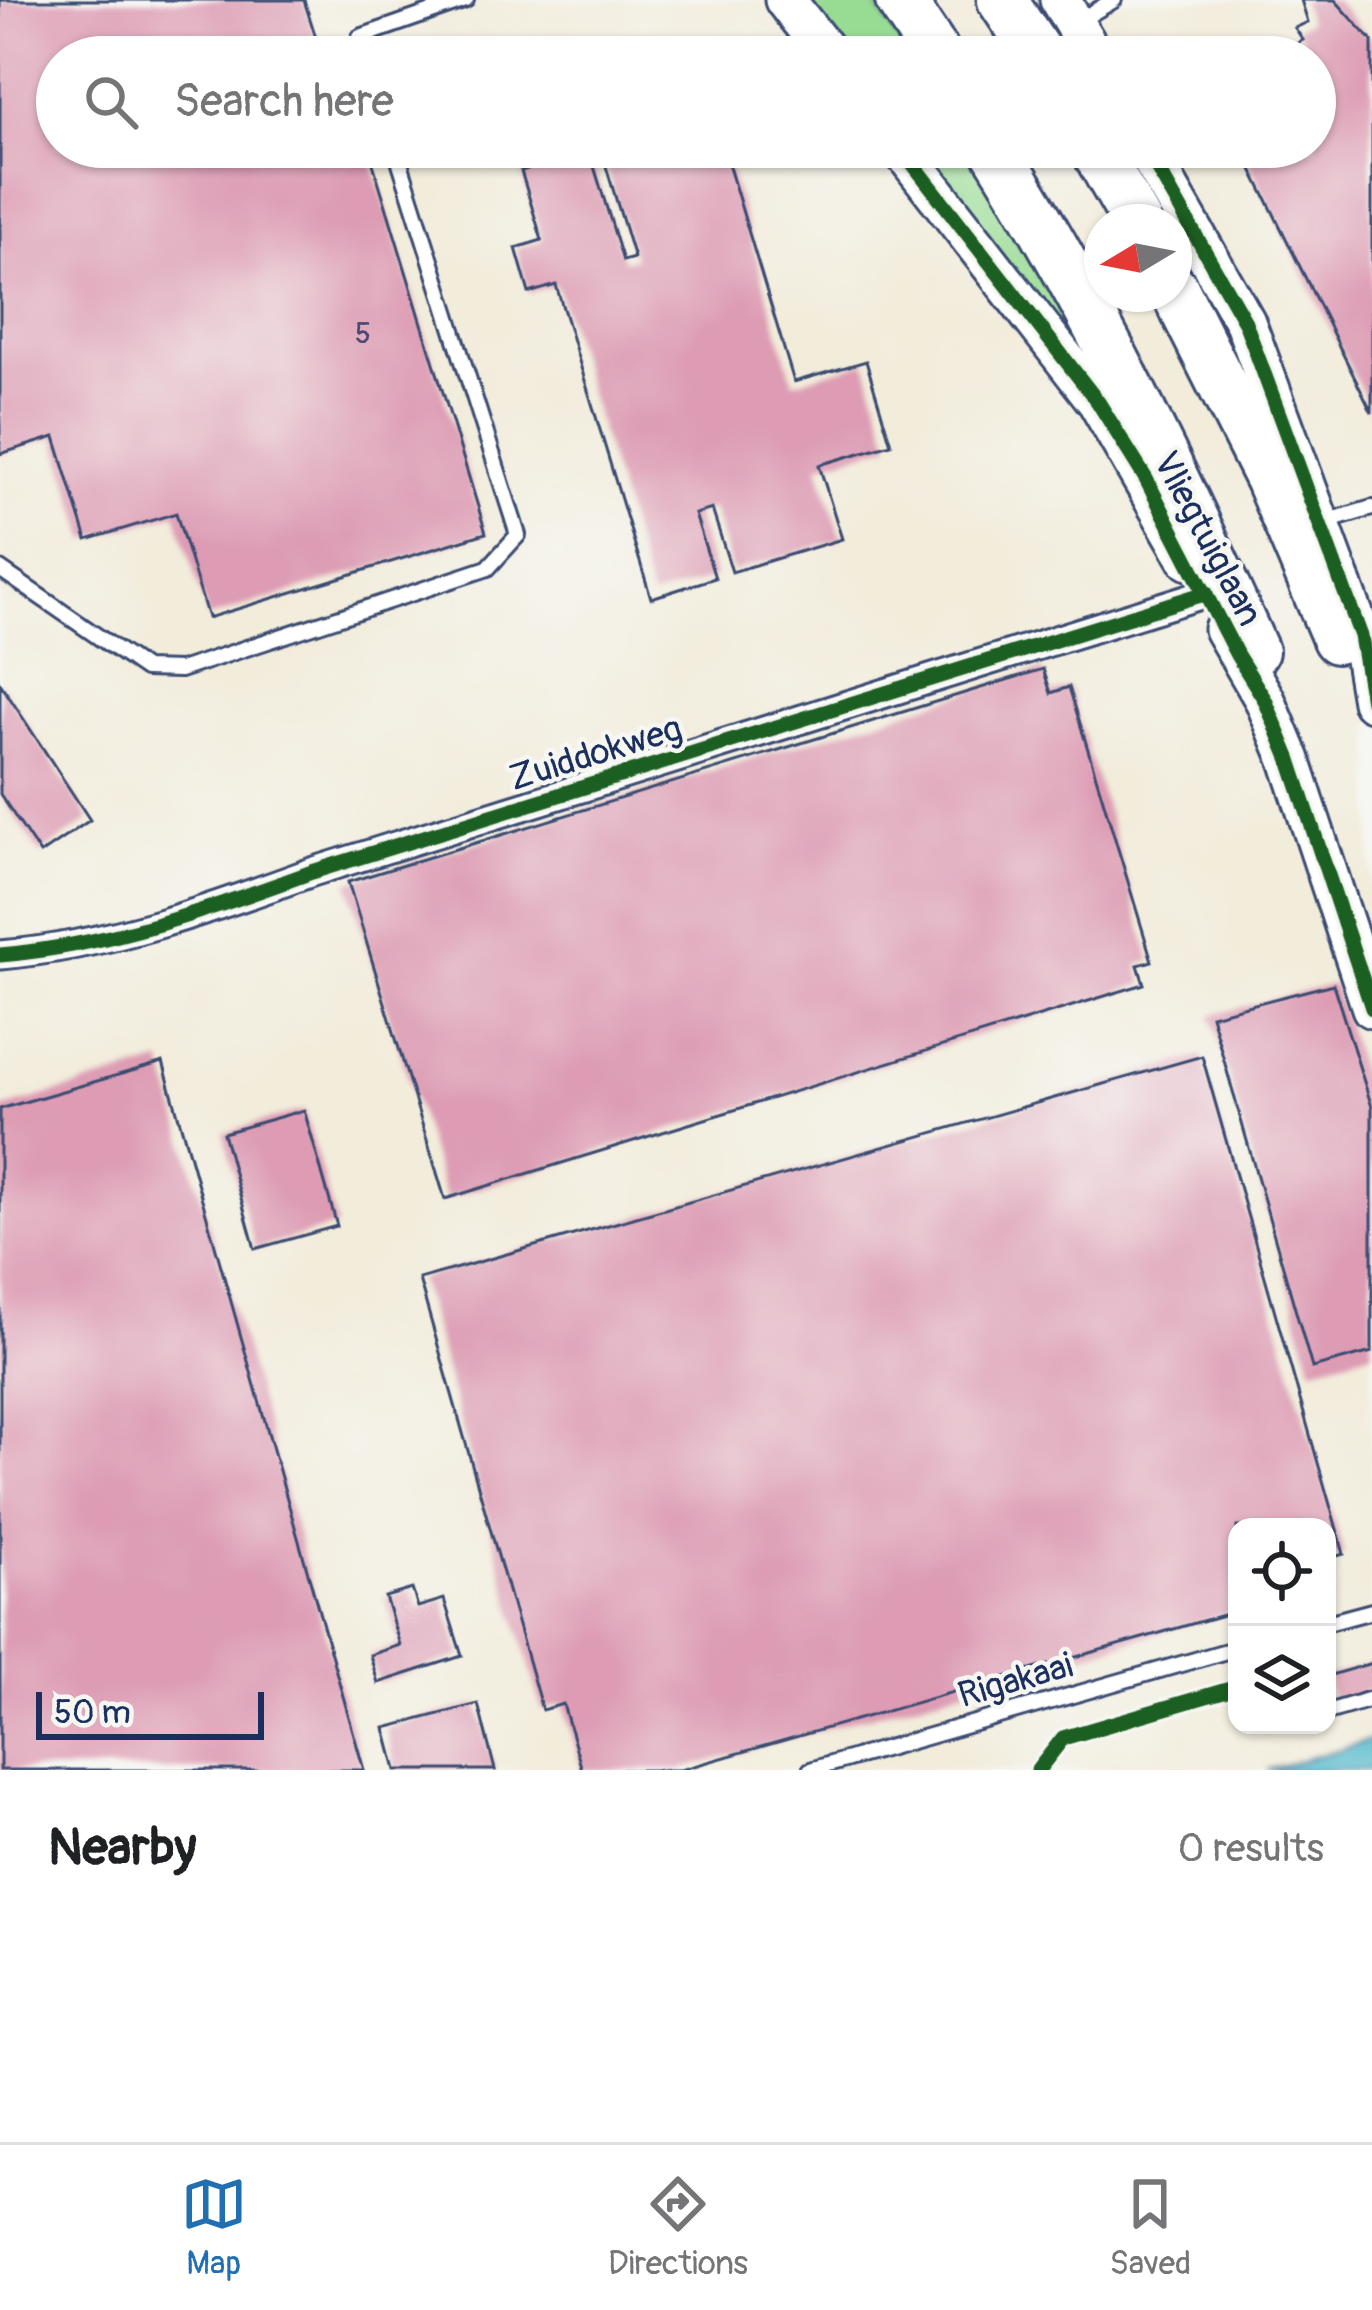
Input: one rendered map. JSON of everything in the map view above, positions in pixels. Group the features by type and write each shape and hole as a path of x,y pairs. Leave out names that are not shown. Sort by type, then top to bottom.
{"highway":[{"path":"900,0 924,36"},
{"path":"1002,0 1026,36"},
{"path":"1007,168 1117,362 1254,651"},
{"path":"1106,168 1127,204"},
{"path":"1186,312 1349,638"}],"main road":[{"path":"785,0 813,36"},
{"name":"Vliegtuiglaan","path":"916,168 1098,402 1146,479 1265,700 1290,760 1372,1008"},
{"path":"1157,168 1245,322 1323,523 1349,638 1372,702"},
{"path":"1254,651 1265,700"}],"street":[{"name":"Zuiddokweg","path":"0,956 124,934 208,910 312,872 1206,593"}],"lane":[{"path":"363,36 466,0"},
{"path":"1076,27 1114,0"},
{"path":"0,569 145,669 180,670 488,568 518,535 402,168"},
{"path":"1323,523 1372,508"},
{"path":"1336,1621 1372,1611"},
{"name":"Rigakaai","path":"810,1770 1228,1651"},
{"path":"1336,1709 1372,1699"}],"green space":[{"path":"799,0 873,0 896,36 827,36"},
{"path":"929,168 979,168 1143,442"}],"water":[{"path":"1372,1740 1372,1770 1267,1770"}],"building":[{"path":"0,0 304,0 315,36 36,36 36,168 374,168 486,533 208,618 176,513 87,540 55,437 0,454"},
{"path":"1301,0 1335,0 1372,41 1372,413 1251,168 1336,168 1336,36 1300,36 1295,28 1308,22"},
{"path":"595,168 623,261 634,258 606,168 729,168 794,382 866,361 891,444 819,465 842,539 732,572 712,509 695,514 715,578 651,598 556,285 529,293 516,248 542,240 521,171"},
{"path":"1043,669 1051,693 1069,687 1152,961 1138,965 1144,984 445,1199 348,882"},
{"path":"0,683 90,820 40,854 0,794"},
{"path":"1333,984 1372,1107 1372,1352 1312,1368 1211,1015"},
{"path":"1202,1056 1334,1518 1228,1518 1228,1614 680,1770 582,1770 563,1704 542,1710 419,1279"},
{"path":"163,1062 364,1770 0,1770 0,1109"},
{"path":"304,1110 337,1226 255,1249 223,1133"},
{"path":"1336,1526 1344,1554 1336,1556"},
{"path":"412,1589 418,1607 444,1599 462,1656 378,1683 370,1655 400,1645 385,1597"},
{"path":"1372,1663 1372,1690 1336,1701 1336,1673"},
{"path":"478,1704 495,1770 396,1770 385,1728"}],"cycle path":[{"path":"916,168 1098,402 1146,479 1265,700 1290,760 1372,1008"},
{"path":"1157,168 1245,322 1361,636 1372,701"},
{"path":"0,955 81,943 159,924 1206,593"},
{"path":"1038,1770 1063,1738 1228,1690"}]}
